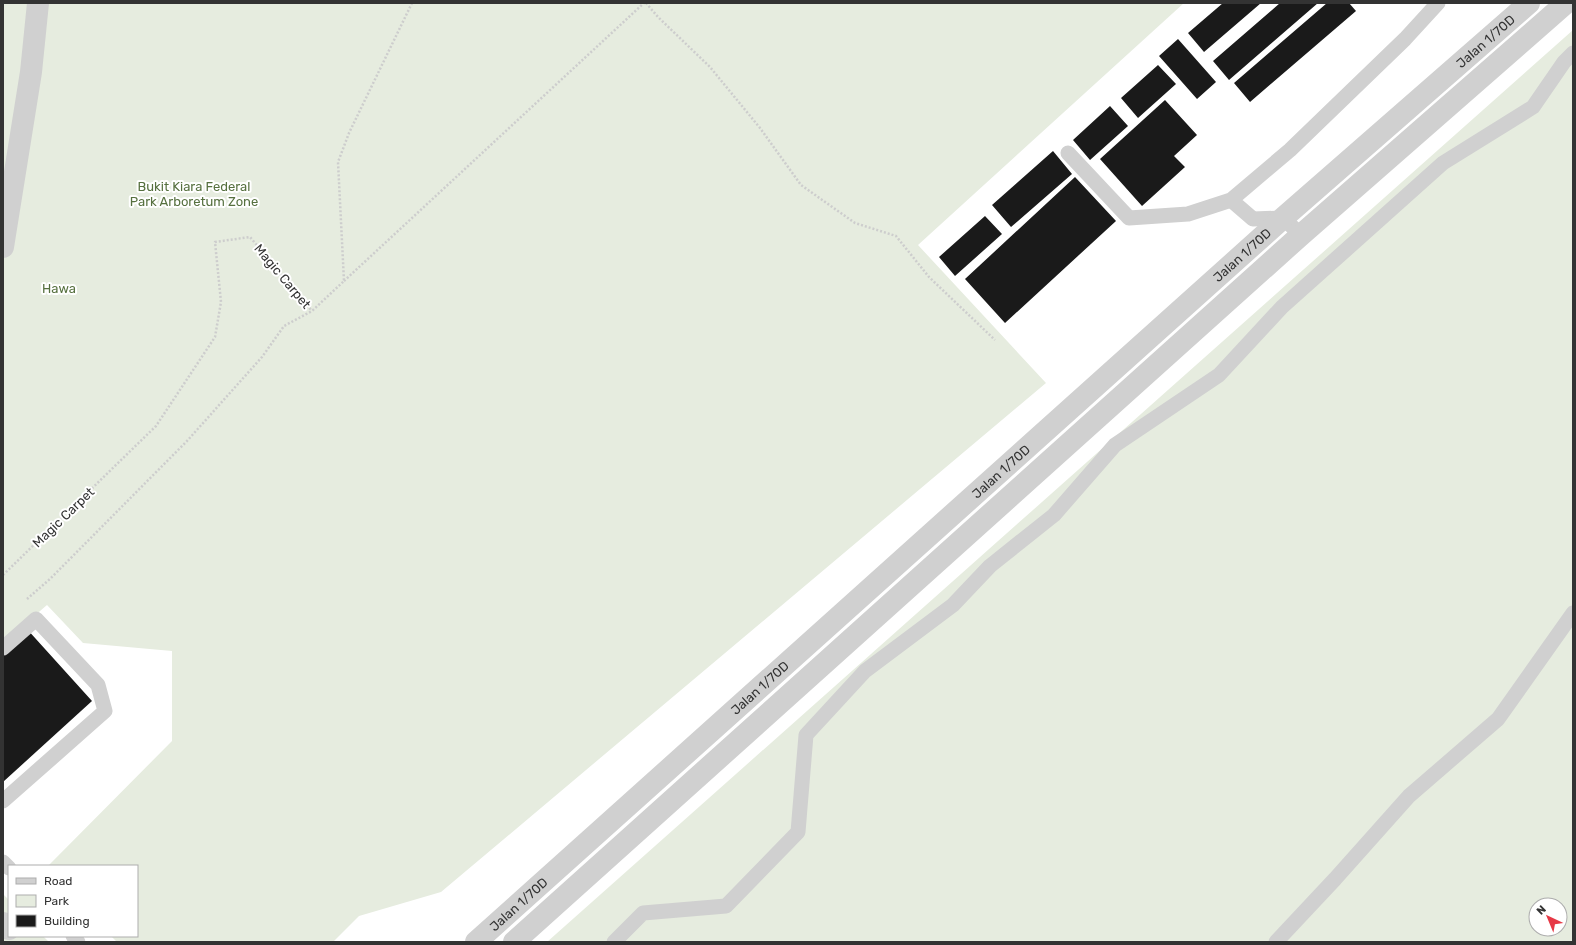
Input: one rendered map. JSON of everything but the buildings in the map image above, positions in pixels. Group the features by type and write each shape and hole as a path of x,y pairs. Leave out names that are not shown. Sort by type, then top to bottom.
{"street":[{"path":"3,247 31,72 38,3"},
{"name":"Jalan 1/70D","path":"476,942 1283,218 1529,3"},
{"name":"Jalan 1/70D","path":"514,942 1301,235 1566,3"}],"lane":[{"path":"1068,153 1128,218 1188,214 1231,200 1290,150 1405,39 1438,3"},
{"path":"614,942 643,913 726,906 798,832 806,735 865,671 953,605 990,566 1054,515 1115,445 1219,375 1282,307 1443,163 1533,107 1564,62 1573,53"},
{"path":"1231,200 1253,219 1283,218 1301,235"},
{"path":"1276,942 1409,796 1498,719 1573,613"},
{"path":"3,648 36,619 98,685 106,711 3,801"}],"path":[{"path":"344,281 338,162 349,133 412,3"},
{"path":"645,3 710,67 760,128 801,185 855,223 896,236 928,277 994,340"},
{"name":"Magic Carpet","path":"3,576 156,426 216,338 221,302 215,242 250,237 312,311 645,3"},
{"path":"27,599 50,578 187,441 262,357 284,326 312,311"}],"green space":[{"path":"3,3 1184,3 918,245 1046,383 441,892 359,916 333,942 117,942 112,937 138,937 138,865 49,865 172,741 172,651 83,643 47,605 3,643"},
{"path":"1573,30 1573,942 547,942"},
{"path":"3,894 8,899 8,937 44,937 49,942 3,942"}],"park label":[{"name":"Bukit Kiara Federal Park Arboretum Zone","path":"194,194"},
{"name":"Hawa","path":"59,288"}]}
